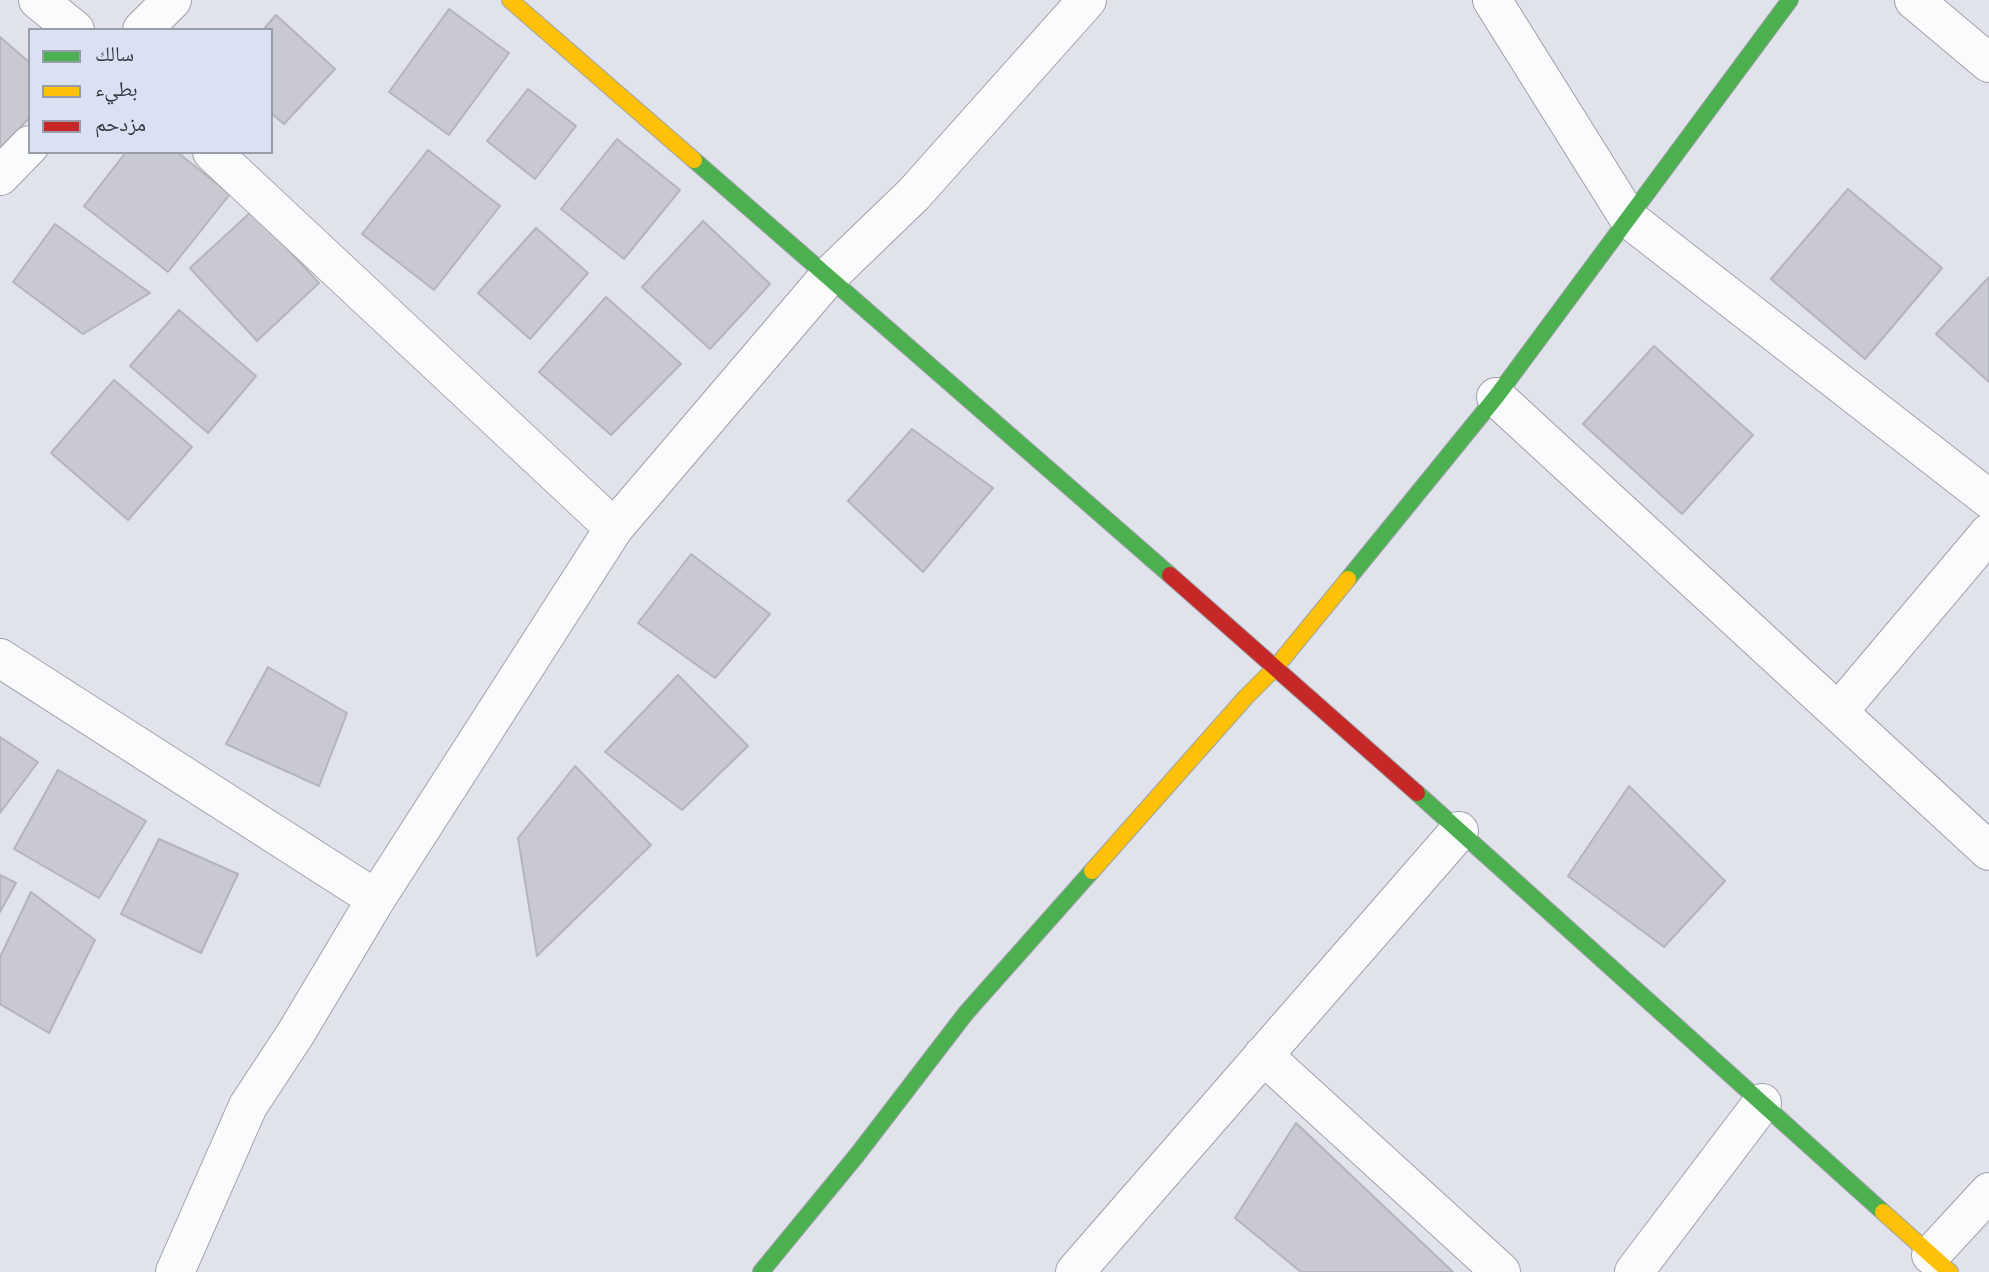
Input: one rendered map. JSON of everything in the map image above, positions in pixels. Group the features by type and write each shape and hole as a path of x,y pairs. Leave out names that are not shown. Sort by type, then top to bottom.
{"street":[{"path":"38,0 73,28"},
{"path":"144,28 172,0"},
{"path":"510,0 1276,667 1940,1263 1989,1192"},
{"path":"175,1272 248,1106 296,1033 376,898 614,528 828,277 914,194 1087,0"},
{"path":"1492,0 1629,219 1989,499"},
{"path":"761,1272 857,1155 966,1013 1237,707 1276,667 1496,397 1790,0"},
{"path":"1914,0 1989,63"},
{"path":"0,176 28,147"},
{"path":"214,154 614,528"},
{"path":"1496,397 1989,851"},
{"path":"1838,712 1989,533"},
{"path":"0,658 376,898"},
{"path":"1074,1272 1459,831"},
{"path":"1263,1055 1501,1272"},
{"path":"1634,1272 1762,1103"}],"building":[{"path":"449,9 509,53 449,135 389,92"},
{"path":"276,15 335,69 284,124 273,115 273,28 265,28"},
{"path":"0,37 28,61 28,119 0,149"},
{"path":"528,89 576,126 535,179 487,141"},
{"path":"617,139 680,190 624,259 561,209"},
{"path":"428,150 500,206 434,290 362,234"},
{"path":"124,154 180,154 230,194 168,272 84,206"},
{"path":"1848,189 1942,268 1865,359 1771,279"},
{"path":"252,211 319,283 257,341 190,268"},
{"path":"703,221 770,284 710,349 642,287"},
{"path":"55,224 150,293 83,334 13,282"},
{"path":"536,228 588,273 530,339 478,293"},
{"path":"1989,277 1989,382 1936,334"},
{"path":"606,297 681,364 611,435 539,372"},
{"path":"179,310 256,376 208,433 130,366"},
{"path":"1654,346 1753,435 1682,514 1583,424"},
{"path":"114,380 192,447 128,520 51,453"},
{"path":"912,429 993,488 923,572 848,501"},
{"path":"691,554 770,614 715,678 638,623"},
{"path":"268,667 347,713 319,786 226,744"},
{"path":"678,675 748,746 682,810 605,752"},
{"path":"0,737 38,762 0,813"},
{"path":"575,766 651,845 537,956 518,838"},
{"path":"58,770 146,821 99,898 14,849"},
{"path":"1629,786 1725,881 1664,947 1568,876"},
{"path":"159,839 238,874 201,953 121,914"},
{"path":"0,875 16,883 0,912"},
{"path":"31,892 95,940 49,1033 0,1004 0,957"},
{"path":"1296,1123 1453,1272 1301,1272 1235,1218"}],"traffic: fast":[{"path":"1348,579 1496,397 1790,0"},
{"path":"694,160 1170,575"},
{"path":"1417,793 1883,1212"},
{"path":"761,1272 857,1155 966,1013 1092,871"}],"traffic: slow":[{"path":"510,0 694,160"},
{"path":"1092,871 1246,697 1276,667 1348,579"},
{"path":"1883,1212 1950,1272"}],"traffic: jam":[{"path":"1170,575 1417,793"}]}
